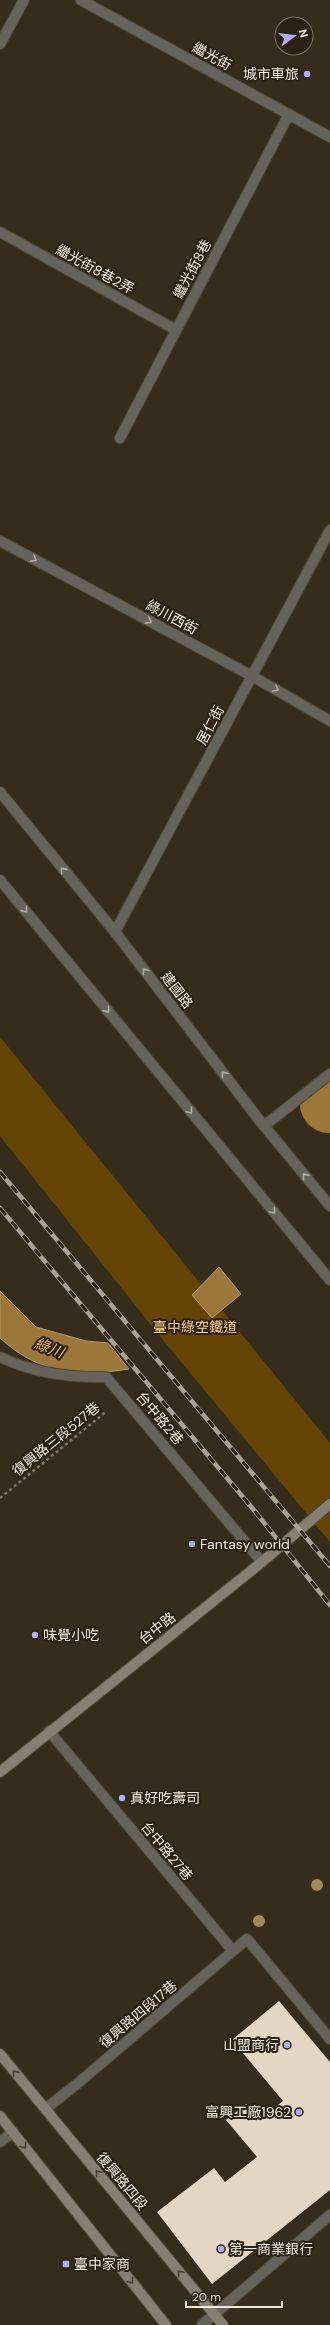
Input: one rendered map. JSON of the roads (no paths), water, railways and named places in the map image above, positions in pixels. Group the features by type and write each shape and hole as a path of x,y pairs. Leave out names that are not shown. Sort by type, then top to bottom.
{"main road":[{"name":"台中路","path":"0,1772 49,1731 262,1562 330,1504"},
{"name":"復興路四段","path":"0,2054 223,2325"},
{"path":"0,2116 166,2325"}],"street":[{"path":"0,44 24,0"},
{"name":"繼光街","path":"81,0 330,137"},
{"name":"繼光街8巷","path":"120,438 289,114"},
{"name":"繼光街8巷2弄","path":"0,232 176,330"},
{"name":"居仁街","path":"115,932 330,530"},
{"name":"綠川西街","path":"0,541 252,676 330,720"},
{"name":"建國路","path":"0,792 115,932 264,1126 330,1206"},
{"path":"0,880 330,1280"},
{"path":"264,1126 330,1074"},
{"name":"台中路2巷","path":"0,1357 44,1373 75,1378 106,1377 262,1562"},
{"name":"台中路27巷","path":"49,1731 233,1951"},
{"name":"復興路四段17巷","path":"45,2109 77,2084 248,1939 330,2039"},
{"path":"0,2142 13,2132"},
{"path":"202,2325 215,2316 330,2215"}],"water":[{"path":"219,1267 241,1294 212,1318 192,1295"},
{"name":"綠川","path":"0,1291 36,1327 86,1341 108,1343 129,1369 93,1373 60,1370 45,1366 15,1350 0,1338"}],"railway":[{"path":"0,1172 330,1566"},
{"path":"0,1208 253,1509 330,1605"}],"place":[{"name":"城市車旅","path":"307,74"},
{"name":"Fantasy world","path":"192,1544"},
{"name":"味覺小吃","path":"35,1635"},
{"name":"真好吃壽司","path":"122,1798"},
{"name":"山盟商行","path":"287,2045"},
{"name":"富興工廠1962","path":"299,2112"},
{"name":"第一商業銀行","path":"221,2249"},
{"name":"臺中家商","path":"66,2264"}],"park label":[{"name":"臺中綠空鐵道","path":"195,1327"}]}
